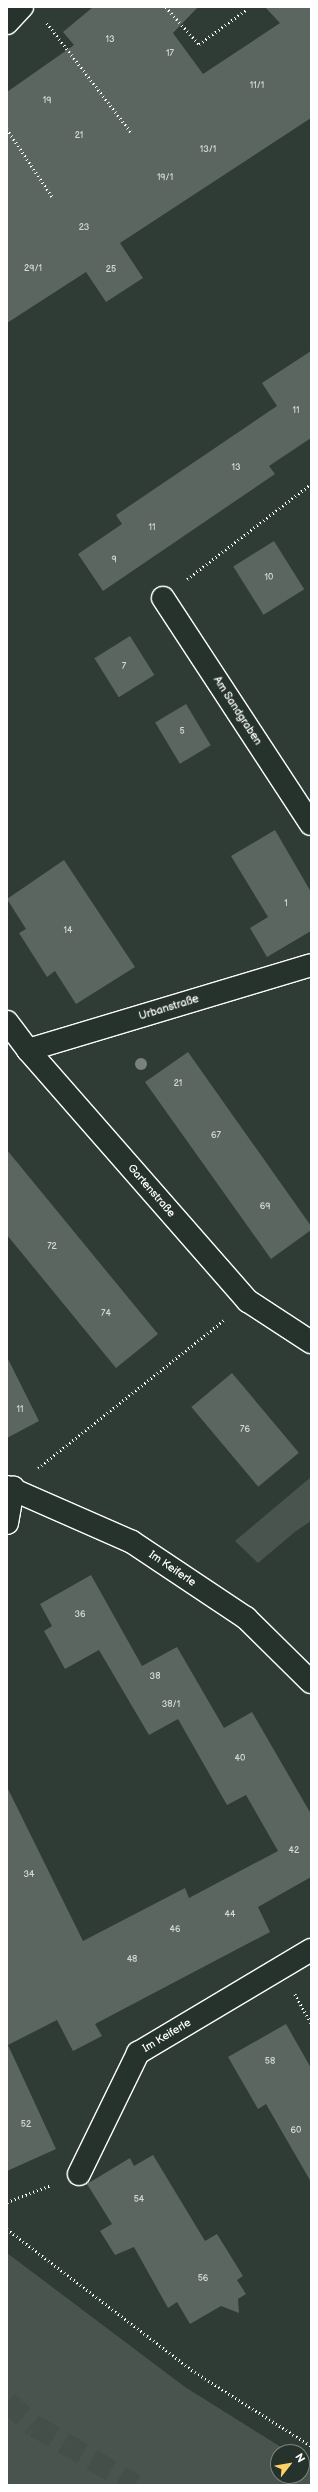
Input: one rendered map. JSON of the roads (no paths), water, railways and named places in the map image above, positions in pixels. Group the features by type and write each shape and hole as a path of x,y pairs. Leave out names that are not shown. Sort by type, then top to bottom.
{"street":[{"path":"7,23 22,7"},
{"name":"Am Sandgraben","path":"163,598 311,824"},
{"name":"Urbanstraße","path":"28,1050 311,965"},
{"name":"Gartenstraße","path":"8,1026 248,1301 311,1342"},
{"path":"7,1523 10,1488"},
{"name":"Im Keiferle","path":"10,1488 132,1542 246,1618 311,1682"},
{"name":"Im Keiferle","path":"79,2174 138,2053 311,1950"}],"tunnel":[{"path":"7,2402 35,2426 135,2485"}]}
